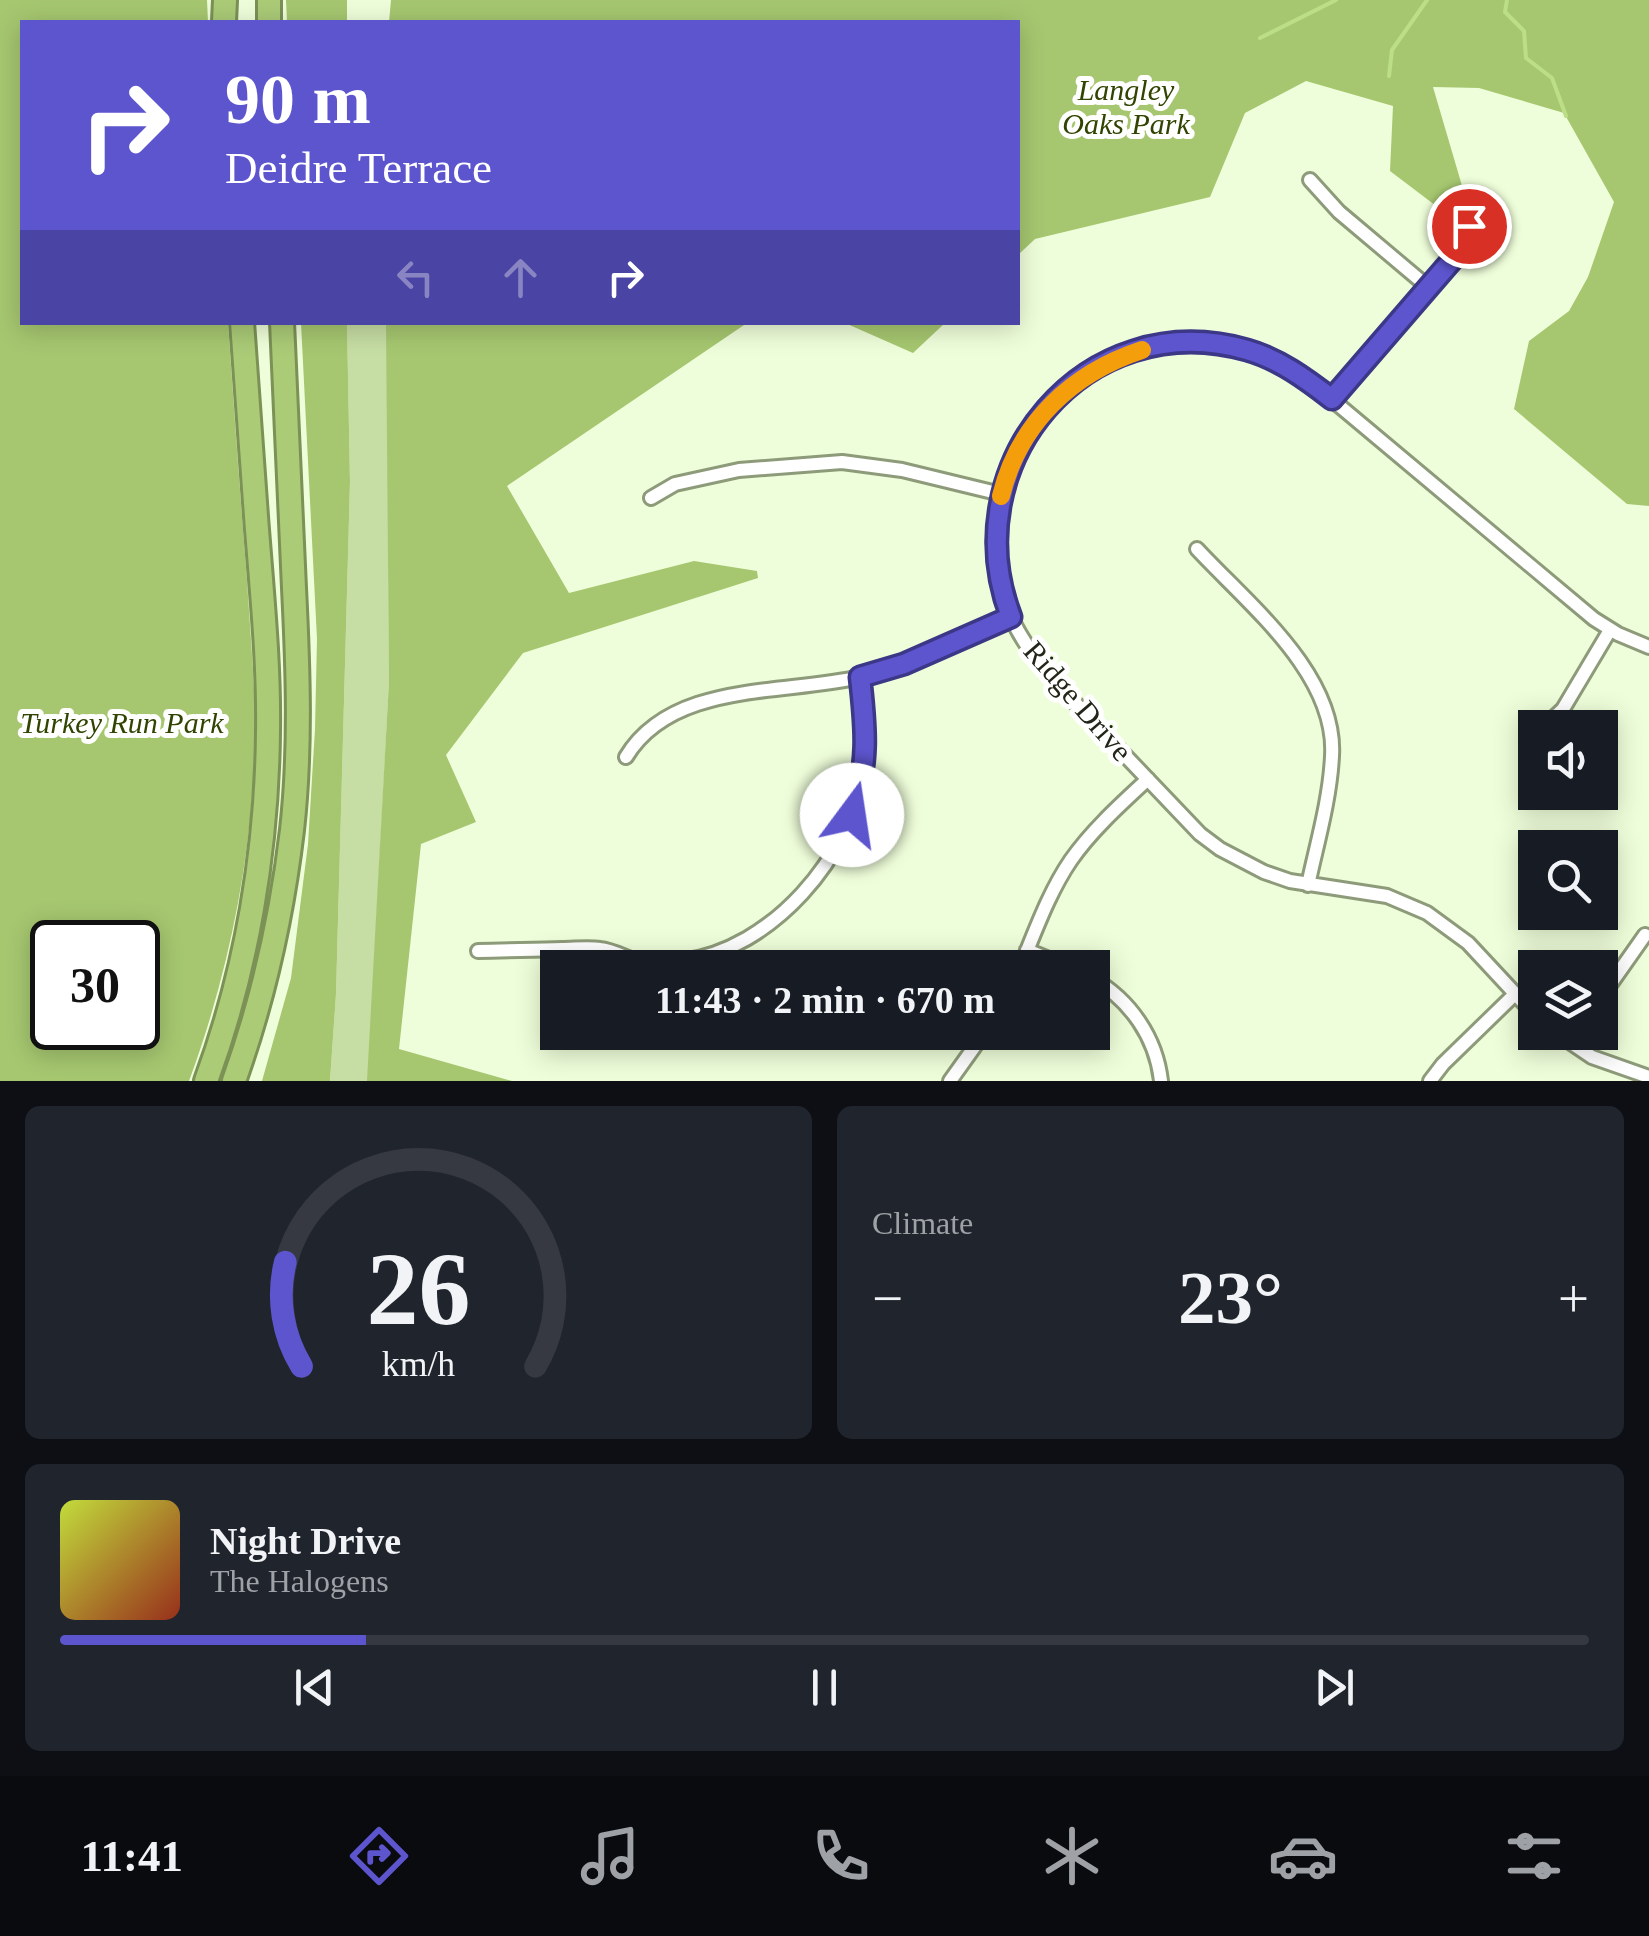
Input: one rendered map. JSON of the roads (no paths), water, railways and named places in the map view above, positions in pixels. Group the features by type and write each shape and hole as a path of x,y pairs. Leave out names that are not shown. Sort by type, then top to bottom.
{"highway":[{"path":"206,1081 242,955 255,890 266,786 267,660 242,325"},
{"path":"234,1081 273,945 292,828 296,776 296,636 282,325"}],"street":[{"path":"1310,180 1339,212 1428,287"},
{"path":"1332,399 1452,260 1470,219"},
{"name":"Ridge Drive","path":"1518,997 1468,943 1428,913 1387,896 1308,885 1264,872 1200,834 1041,666 1011,617 998,576 996,532 1001,494 1012,463 1032,426 1053,402 1099,367 1143,349 1189,342 1246,350 1287,367 1332,399 1546,580 1610,630 1649,647"},
{"path":"651,498 675,484 739,470 842,462 902,470 1001,494"},
{"path":"1197,548 1298,655 1326,713 1332,756 1308,885"},
{"path":"626,757 651,727 680,710 714,699 860,677 904,664 1011,617"},
{"path":"1562,710 1610,630"},
{"path":"478,951 602,949 648,963 684,960 738,942 766,926 818,876 852,815 866,756 860,677"},
{"path":"1027,950 1073,857 1112,812 1148,779"},
{"path":"1618,972 1644,934"},
{"path":"1110,991 1126,1003 1142,1025 1157,1058 1161,1081"},
{"path":"1430,1081 1515,994"},
{"path":"950,1081 972,1050"},
{"path":"1589,1050 1607,1064 1649,1077"}],"waterway":[{"path":"1260,38 1336,0"},
{"path":"1389,76 1392,50 1427,0"},
{"path":"1507,0 1505,12 1524,31 1526,58 1552,78 1566,116"}],"park label":[{"name":"Langley Oaks Park","path":"1126,107"},
{"name":"Turkey Run Park","path":"122,723"}]}
